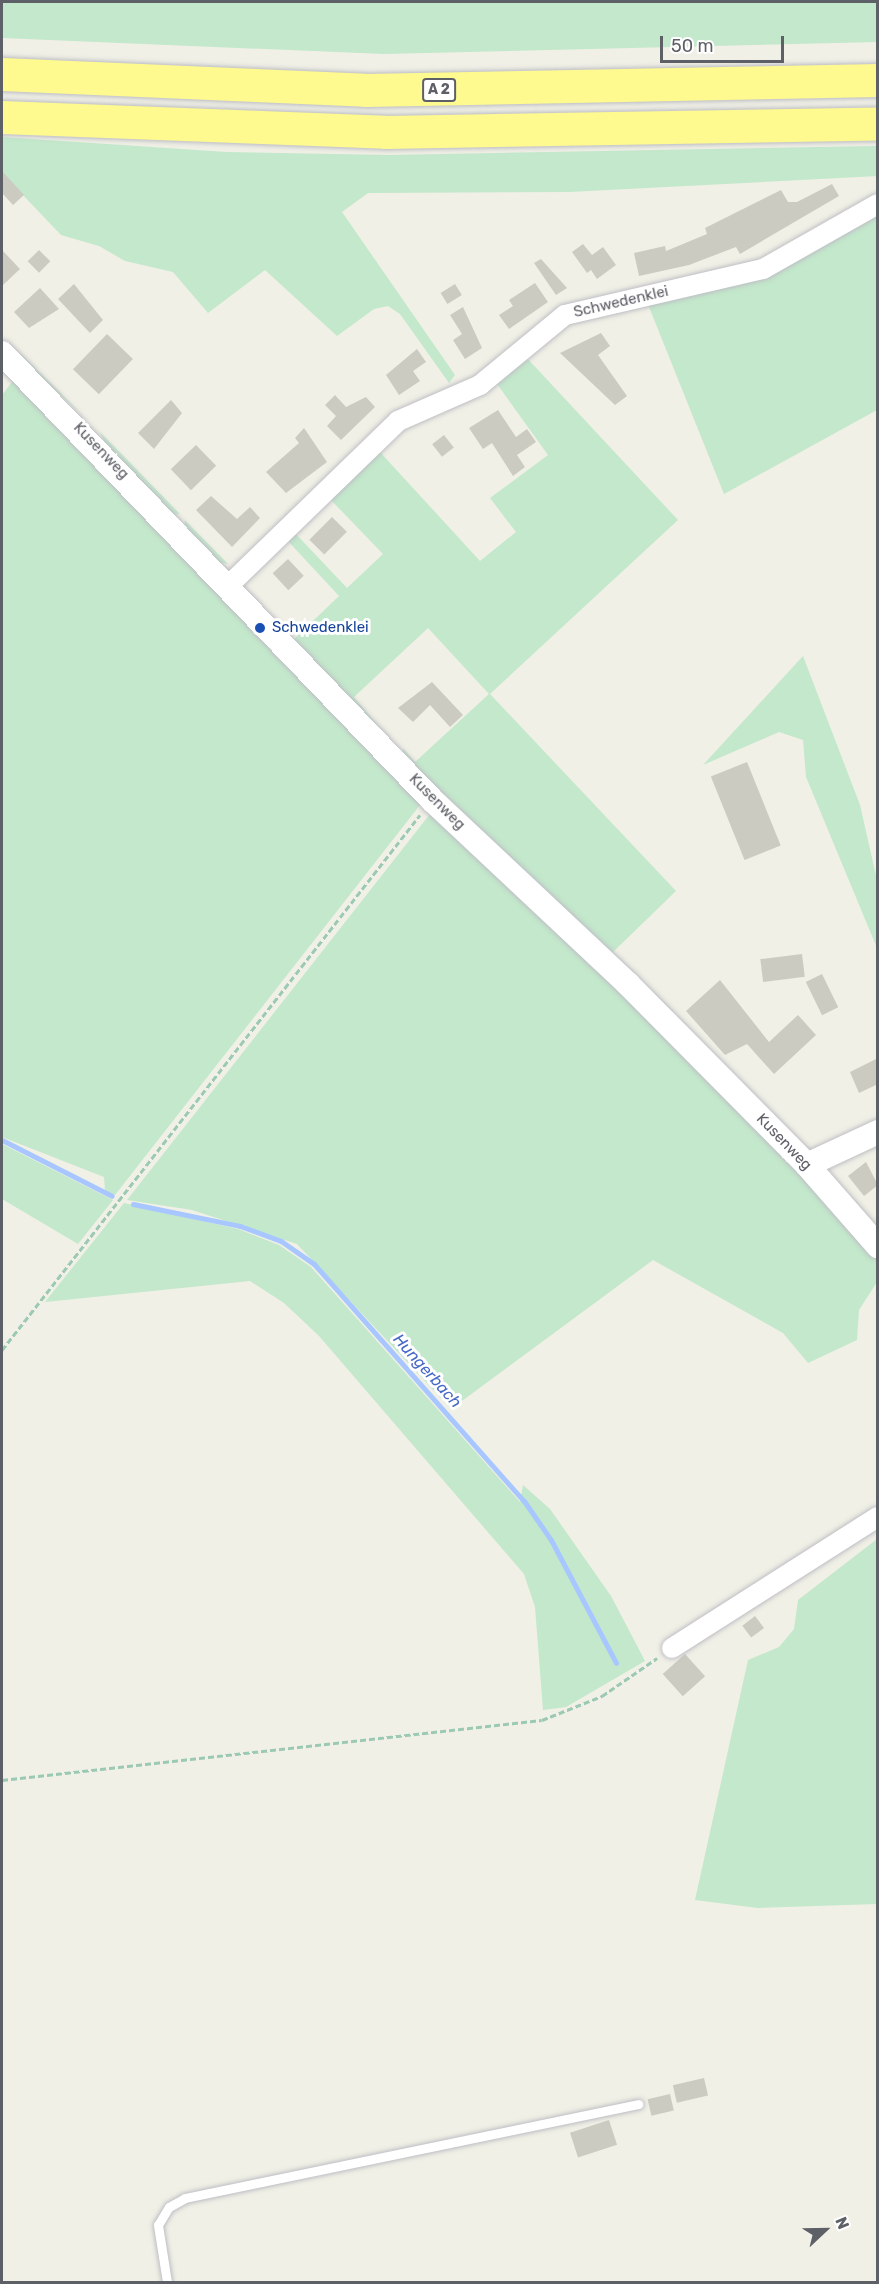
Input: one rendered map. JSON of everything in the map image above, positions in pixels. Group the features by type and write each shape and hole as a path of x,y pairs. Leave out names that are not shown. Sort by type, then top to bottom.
{"highway":[{"name":"A 2","path":"2,74 365,90 878,80"},
{"path":"2,117 386,132 878,123"}],"street":[{"name":"Schwedenklei","path":"229,585 398,421 480,385 558,320 603,303 763,269 878,204"},
{"name":"Kusenweg","path":"2,352 229,585 432,800 628,984 807,1165 878,1246"},
{"path":"807,1165 878,1132"},
{"path":"672,1648 878,1517"}],"lane":[{"path":"167,2283 158,2225 169,2207 185,2198 638,2104"}],"path":[{"path":"2,1350 432,800"},
{"path":"2,1780 542,1720 602,1696 672,1648"}],"green space":[{"path":"2,2 877,2 878,42 384,54 2,38"},
{"path":"2,137 227,152 389,155 877,146 878,176 569,192 368,193 342,212 455,375 449,383 400,314 388,306 374,309 337,336 265,270 208,313 173,272 125,261 99,246 61,235 2,173"},
{"path":"877,214 877,410 724,494 647,302 773,273"},
{"path":"21,354 85,417 18,357"},
{"path":"525,356 678,520 490,694 676,891 613,952 673,1011 666,1012 400,752 404,749 415,762 489,694 428,628 354,697 392,742 292,641 339,596 287,540 294,532 347,588 383,554 330,499 379,451 480,561 516,532 490,498 548,455 495,381"},
{"path":"2,363 420,805 115,1195 105,1191 104,1177 2,1137 2,395 12,382"},
{"path":"100,432 180,514 172,515 107,447"},
{"path":"185,520 228,564 218,562 184,528"},
{"path":"803,656 860,805 877,880 877,948 806,777 803,740 779,732 703,765"},
{"path":"430,814 642,1009 877,1256 877,1282 859,1310 857,1340 808,1363 783,1333 653,1260 451,1409 297,1244 192,1210 127,1200"},
{"path":"2,1144 113,1200 78,1244 2,1199"},
{"path":"124,1203 238,1229 279,1245 311,1267 520,1502 523,1485 550,1509 611,1596 645,1661 566,1707 543,1710 535,1607 524,1574 319,1336 284,1303 250,1281 45,1302"},
{"path":"877,1539 877,1904 758,1908 695,1900 748,1660 779,1647 794,1629 798,1600"}],"building":[{"path":"2,171 24,195 13,205 2,193"},
{"path":"832,184 839,196 740,254 736,247 689,265 639,276 634,253 665,246 666,251 707,234 705,228 781,190 788,202 797,202"},
{"path":"583,244 592,255 603,247 616,265 597,279 591,270 587,273 572,252"},
{"path":"2,250 20,269 2,286"},
{"path":"39,250 50,261 39,273 28,261"},
{"path":"541,259 567,288 556,295 534,263"},
{"path":"535,283 548,302 509,329 499,315 513,306 509,300"},
{"path":"74,284 103,320 90,333 58,299"},
{"path":"455,284 462,295 447,304 441,293"},
{"path":"40,288 59,309 29,328 14,312"},
{"path":"463,307 482,348 465,359 453,340 462,334 450,315"},
{"path":"601,333 610,346 598,355 627,396 615,405 560,353"},
{"path":"107,334 133,359 99,394 73,369"},
{"path":"417,349 426,362 413,371 420,381 399,395 386,375"},
{"path":"335,395 346,407 366,397 375,407 341,440 327,426 336,416 325,405"},
{"path":"171,400 182,413 154,449 138,433"},
{"path":"498,410 516,437 527,429 536,442 517,455 525,467 513,476 492,443 483,449 469,428"},
{"path":"304,428 327,462 286,493 266,472 299,443 295,438"},
{"path":"444,435 454,448 442,457 432,444"},
{"path":"196,445 216,466 191,490 171,469"},
{"path":"211,496 237,519 250,507 260,518 232,547 196,510"},
{"path":"332,517 347,532 324,554 309,540"},
{"path":"288,559 304,576 288,590 273,573"},
{"path":"432,682 463,715 450,727 430,705 413,722 398,708"},
{"path":"747,762 781,845 745,860 711,777"},
{"path":"802,954 805,977 763,982 760,959"},
{"path":"822,974 838,1007 822,1015 806,982"},
{"path":"720,980 769,1042 798,1015 816,1035 774,1074 747,1044 725,1055 686,1011"},
{"path":"878,1058 878,1084 859,1093 850,1072"},
{"path":"866,1162 878,1185 864,1196 848,1176"},
{"path":"755,1616 764,1628 751,1638 742,1626"},
{"path":"685,1654 705,1676 683,1696 663,1674"},
{"path":"704,2078 708,2096 677,2103 673,2085"},
{"path":"670,2094 674,2111 651,2116 648,2099"},
{"path":"609,2120 617,2145 578,2157 570,2133"}],"waterway":[{"name":"Hungerbach","path":"2,1140 112,1196"},
{"name":"Hungerbach","path":"133,1204 240,1226 281,1241 314,1264 524,1501 551,1540 616,1663"}],"place":[{"name":"Schwedenklei","path":"260,628"}]}
